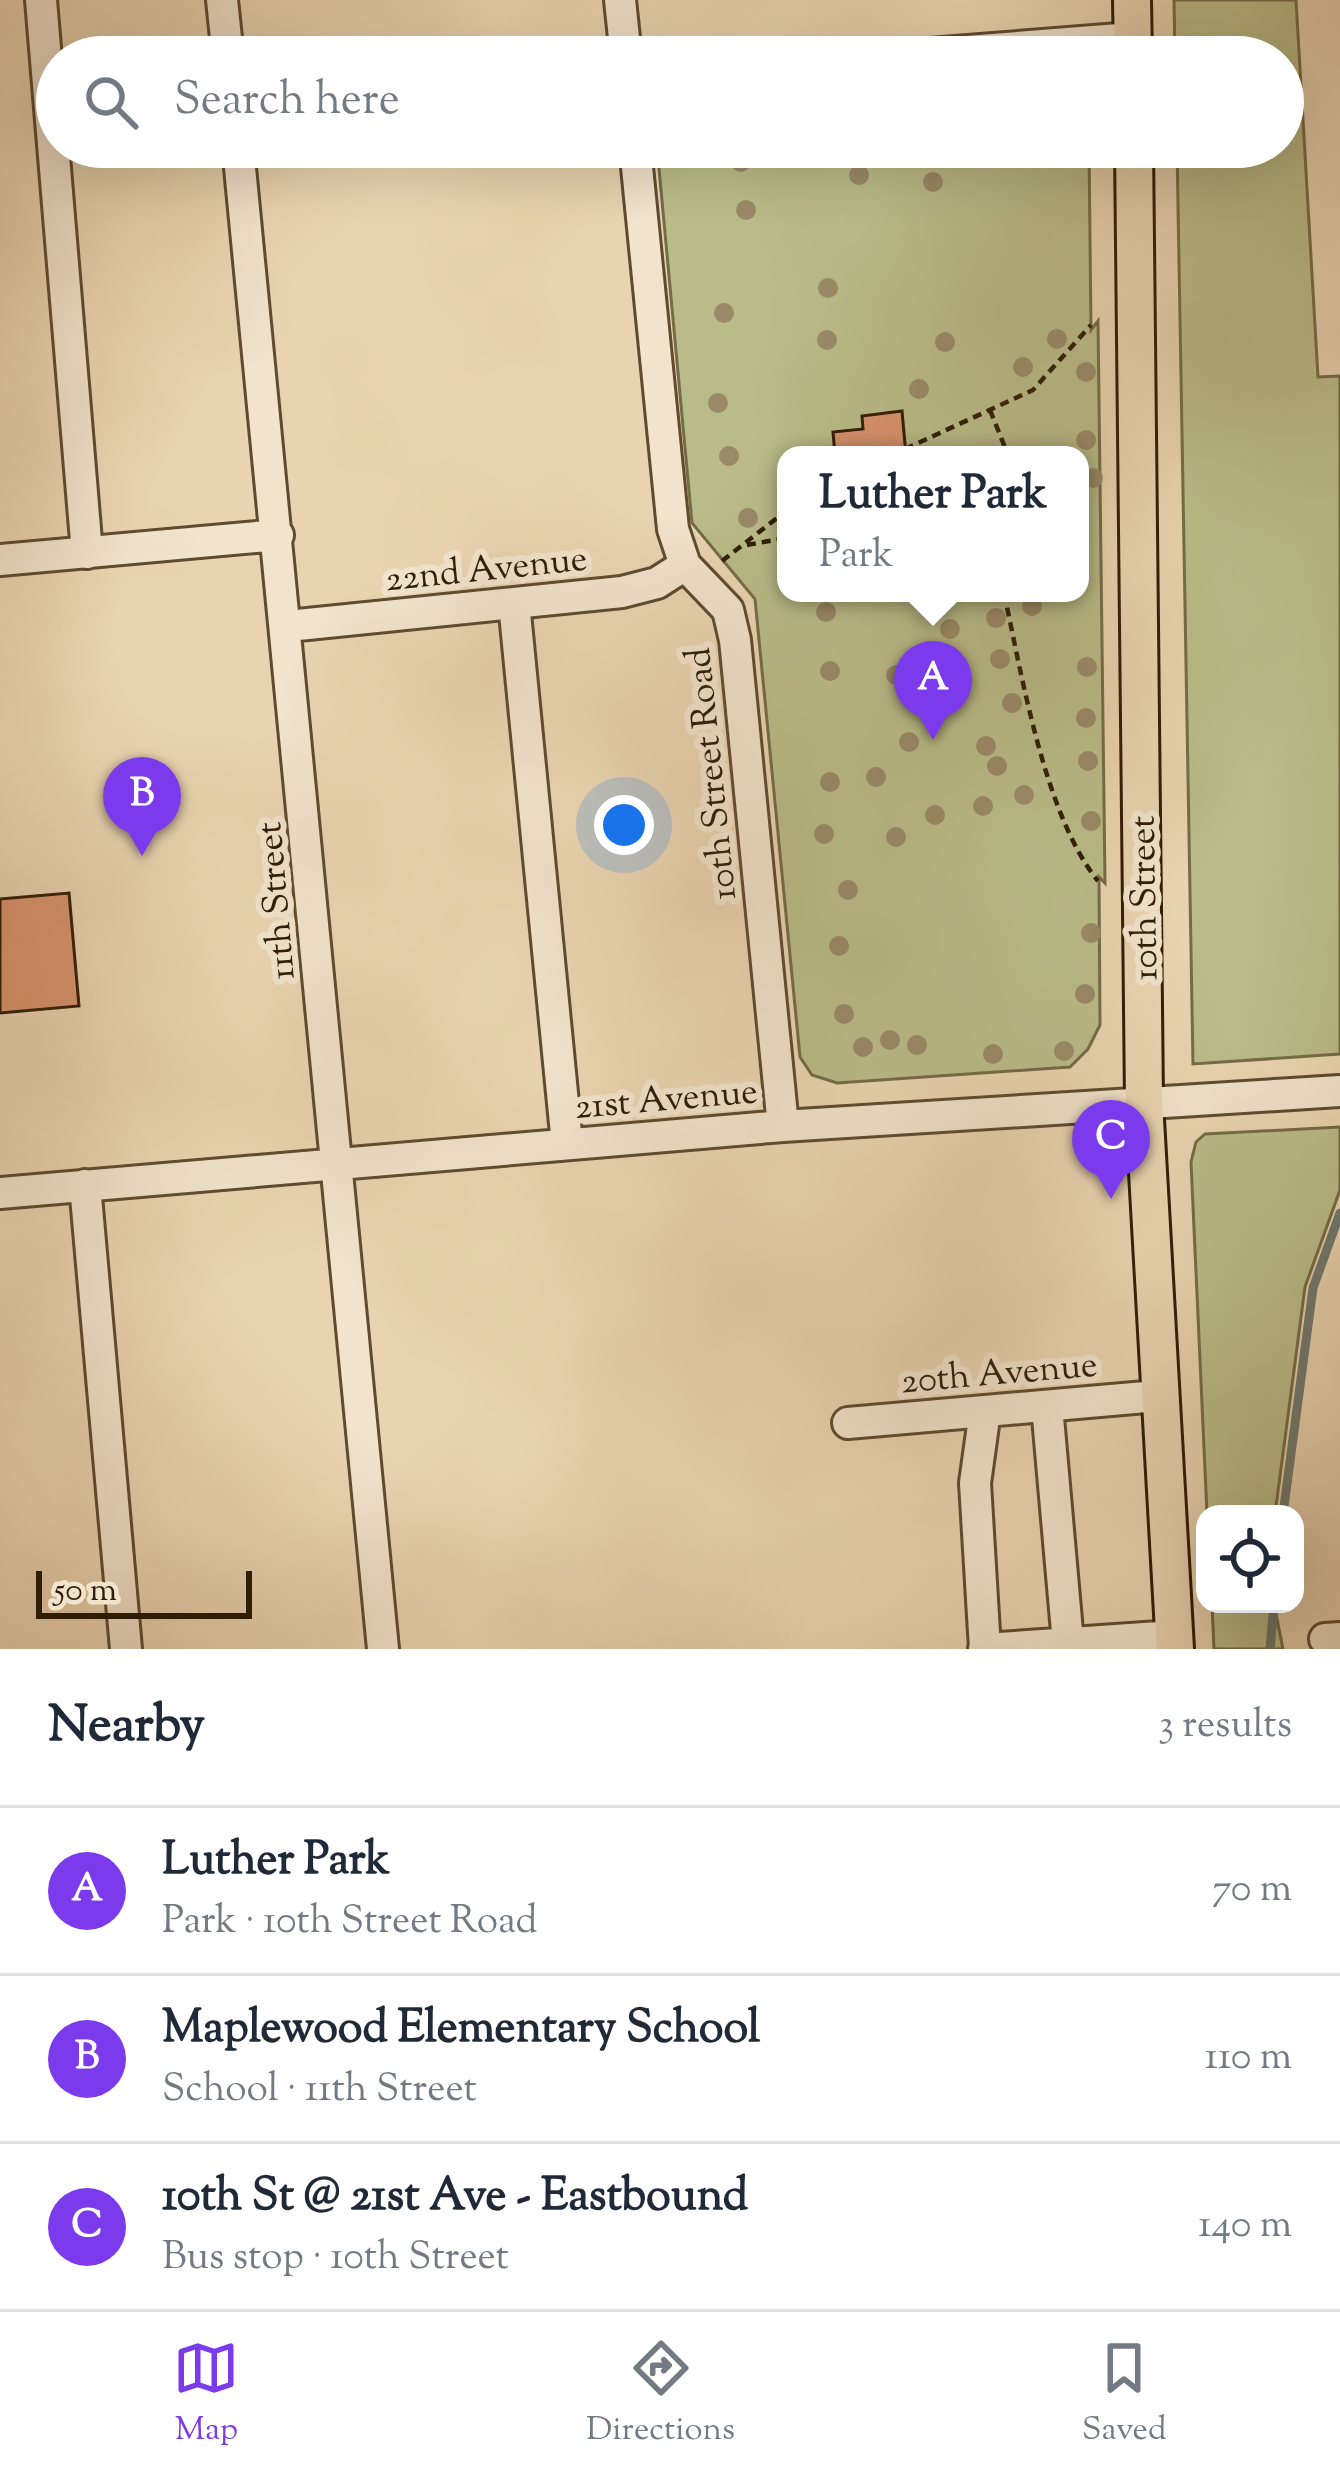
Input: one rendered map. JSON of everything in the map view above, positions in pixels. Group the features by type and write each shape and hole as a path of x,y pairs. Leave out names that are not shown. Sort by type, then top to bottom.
{"main road":[{"path":"1132,0 1132,36"},
{"name":"10th Street","path":"1133,168 1144,1102 1174,1642"}],"street":[{"path":"41,0 44,36"},
{"path":"222,0 226,36"},
{"path":"620,0 624,36"},
{"path":"55,168 87,553"},
{"name":"11th Street","path":"240,168 288,626 382,1649"},
{"name":"10th Street Road","path":"637,168 673,529 686,565 728,610 736,640 783,1126"},
{"path":"0,560 278,535"},
{"name":"22nd Avenue","path":"288,626 622,592 657,583 686,565"},
{"path":"514,603 567,1144"},
{"name":"21st Avenue","path":"0,1192 783,1126 1340,1091"},
{"path":"85,1185 127,1649"},
{"name":"20th Avenue","path":"848,1423 1157,1396"},
{"path":"1047,1406 1068,1643"},
{"path":"985,1411 975,1483 985,1649 1174,1642"}],"path":[{"path":"911,446 1033,390 1091,325"},
{"path":"989,408 1004,446"},
{"path":"722,562 777,518"},
{"path":"741,546 777,540"},
{"path":"1006,602 1038,747 1070,838 1098,880"}],"green space":[{"path":"1174,0 1296,0 1298,36 1175,36"},
{"path":"1304,137 1318,377 1340,376 1340,1054 1193,1064 1177,168 1304,168"},
{"path":"659,168 1089,168 1091,330 1098,321 1105,883 1099,877 1100,1025 1088,1049 1070,1067 837,1083 812,1075 800,1057 755,599 692,523"},
{"path":"1340,1127 1340,1190 1305,1287 1276,1505 1207,1505 1191,1162 1196,1142 1205,1134"},
{"path":"1212,1613 1276,1613 1283,1649 1214,1649"}],"building":[{"path":"902,411 905,446 834,446 833,432 863,429 862,416"},
{"path":"69,893 79,1006 0,1013 0,899"}],"waterway":[{"path":"1284,1505 1313,1288 1340,1213"},
{"path":"1270,1649 1273,1613"}],"place":[{"name":"Luther Park","path":"933,740"},
{"name":"Maplewood Elementary School","path":"142,856"},
{"name":"10th St @ 21st Ave - Eastbound","path":"1111,1199"}]}
